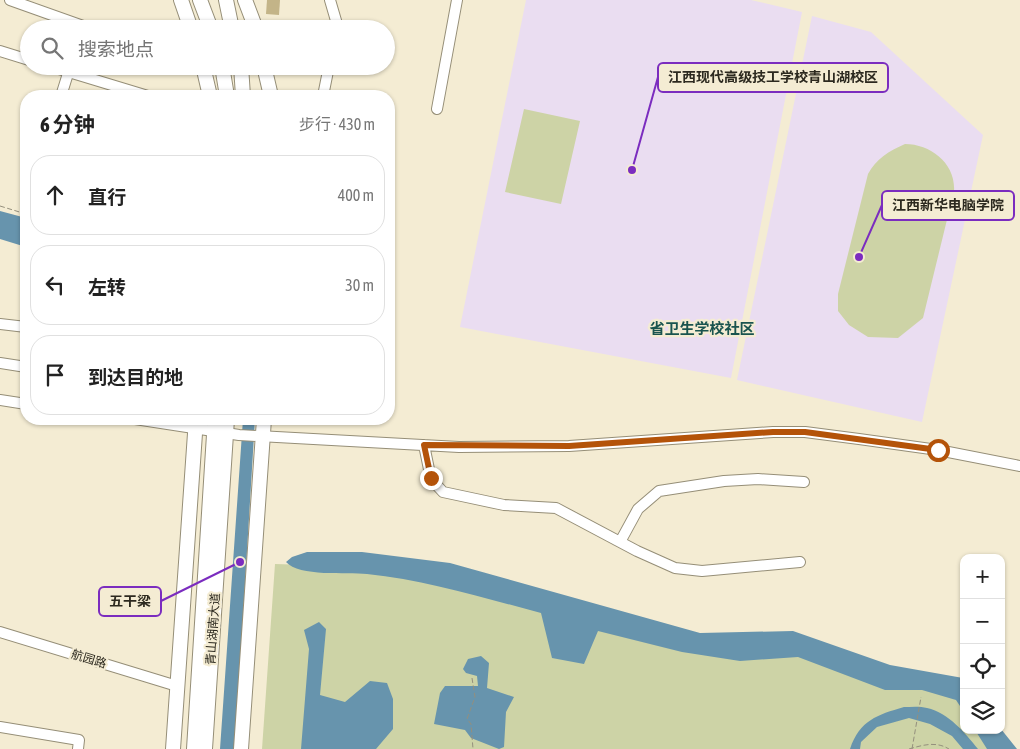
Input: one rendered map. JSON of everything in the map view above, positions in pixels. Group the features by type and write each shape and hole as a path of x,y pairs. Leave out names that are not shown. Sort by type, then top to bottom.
{"main road":[{"path":"181,0 188,20"},
{"path":"200,0 208,20"},
{"path":"226,0 230,20"},
{"path":"245,0 253,20"},
{"path":"205,75 209,90"},
{"path":"224,75 226,90"},
{"path":"242,75 243,90"},
{"path":"266,75 270,90"},
{"path":"173,749 196,425"},
{"path":"241,749 263,425"},
{"name":"青山湖南大道","path":"194,749 224,427"},
{"name":"青山湖南大道","path":"205,749 224,427"}],"street":[{"path":"10,0 66,20"},
{"path":"330,0 336,20"},
{"path":"437,109 457,0"},
{"path":"0,51 20,57"},
{"path":"63,90 68,75"},
{"path":"87,75 131,90"},
{"path":"324,90 327,75"},
{"path":"0,324 20,326"},
{"path":"0,363 20,366"},
{"path":"0,400 20,403"},
{"path":"210,425 261,436 424,445 569,446 773,432 805,432 938,450 1020,466"},
{"path":"424,445 431,478 443,492 504,505 556,508 620,542 675,568 702,571 800,562"},
{"path":"620,542 638,509 659,491 724,480 758,478 804,482"},
{"name":"航园路","path":"0,632 177,686"},
{"path":"0,727 80,740 78,749"}],"path":[{"path":"0,206 20,212"},
{"path":"472,678 475,686 475,696 467,718 471,724 474,749"},
{"path":"912,748 921,697"},
{"path":"909,749 924,745 941,744 949,749"}],"shaded area":[{"path":"526,0 751,0 802,12 731,378 460,327"},
{"path":"812,16 871,32 983,135 922,422 737,380"}],"green space":[{"path":"524,109 580,121 561,204 505,192"},
{"path":"905,144 924,148 940,157 951,172 954,181 954,191 923,318 898,338 868,337 849,325 838,311 838,294 868,174 884,156"},
{"path":"275,564 438,569 702,647 787,645 960,697 960,734 989,734 999,749 262,749"}],"water":[{"path":"0,211 20,216 20,245 0,239"},
{"path":"243,425 255,425 235,749 220,749"},
{"path":"307,552 362,552 450,563 700,633 793,631 890,665 960,677 960,706 956,700 922,690 885,690 798,657 740,661 682,652 598,631 584,664 552,658 541,613 455,590 389,577 301,570 292,567 286,562 292,557"},
{"path":"319,622 326,629 320,695 345,702 370,681 387,683 393,699 393,729 376,749 301,749 309,649 304,630"},
{"path":"481,656 489,663 487,688 514,697 506,712 504,747 499,749 471,738 465,730 434,724 440,693 445,686 478,686 477,676 466,673 463,669 468,659"},
{"path":"904,707 924,707 935,711 956,724 960,728 960,734 965,734 978,749 963,749 952,736 930,724 909,718 877,727 861,742 860,749 850,749 854,739 864,725 886,713"},
{"path":"978,734 1005,734 1017,749 987,749"}],"building":[{"path":"267,0 280,0 279,15 266,14"}],"place":[{"name":"江西现代高级技工学校青山湖校区","path":"632,170"},
{"name":"江西新华电脑学院","path":"859,257"},
{"name":"五干梁","path":"240,562"}],"district":[{"name":"省卫生学校社区","path":"702,329"}],"route":[{"path":"431,478 424,445 460,447 569,446 773,432 805,432 938,450"}]}
